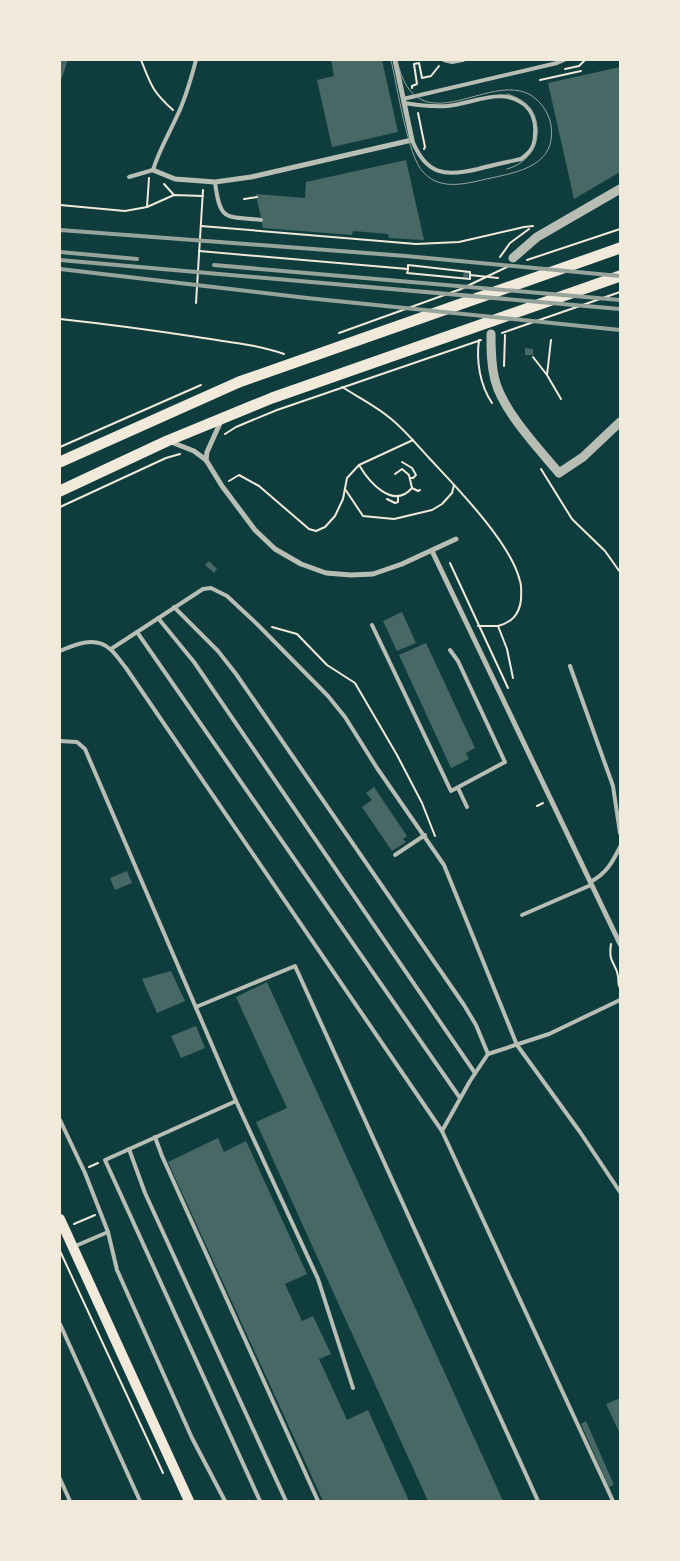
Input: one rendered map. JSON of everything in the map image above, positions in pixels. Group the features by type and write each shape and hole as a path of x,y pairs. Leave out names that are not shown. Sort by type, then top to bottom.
{"main road":[{"path":"60,462 239,382 620,248"},
{"path":"60,491 167,441 272,398 620,276"},
{"path":"62,1224 189,1501"}],"street":[{"path":"153,170 175,179 215,182 250,177 412,140 395,60"},
{"path":"515,262 537,237 620,189"},
{"path":"488,337 492,369 500,393 512,414 558,473 583,457 620,422"},
{"path":"206,460 207,452 222,418"},
{"path":"167,441 194,451 206,460 222,486 254,530 275,549 301,564 326,573 373,574 402,564 456,539"},
{"path":"432,551 620,944"}],"lane":[{"path":"129,177 153,170 188,90 196,60"},
{"path":"444,60 452,62 463,60"},
{"path":"404,101 564,60"},
{"path":"404,101 416,104 446,106 497,96 508,96 518,100 527,107 536,125 534,146 529,154 521,159 462,173 450,174 429,166 418,153 412,140"},
{"path":"215,182 219,207 223,213 234,217 261,220"},
{"path":"111,649 202,589 210,588 227,596 328,696 345,717 377,768 444,865 517,1045 580,1132 620,1192"},
{"path":"174,608 218,651 236,674 464,1005 476,1025 488,1054"},
{"path":"158,618 194,662 475,1073"},
{"path":"372,625 451,791 504,762 458,661 450,650"},
{"path":"137,632 460,1098"},
{"path":"60,650 88,641 102,644 111,649 126,668 442,1131 613,1501"},
{"path":"570,666 613,786 620,833"},
{"path":"60,741 76,742 85,749 236,1101 318,1279 353,1388"},
{"path":"458,788 467,807"},
{"path":"395,855 425,835"},
{"path":"522,915 597,879 609,868 620,848"},
{"path":"196,1007 295,966 538,1501"},
{"path":"442,1131 488,1054 549,1034 620,1000"},
{"path":"236,1101 105,1160 260,1501"},
{"path":"60,1120 85,1173 108,1232 117,1270 192,1438 225,1501"},
{"path":"155,1138 318,1501"},
{"path":"129,1149 145,1193 286,1501"},
{"path":"73,1247 108,1232"},
{"path":"60,1324 140,1501"},
{"path":"60,1479 70,1501"}],"path":[{"path":"141,60 157,96 178,115"},
{"path":"414,97 412,86 418,84 414,64 418,63 422,78 431,76 440,65"},
{"path":"540,80 581,71"},
{"path":"416,104 425,147 418,153"},
{"path":"147,207 148,181 153,170"},
{"path":"60,205 125,211 147,207 179,194 202,196 196,303"},
{"path":"244,199 257,197"},
{"path":"201,226 416,244 459,242 533,226"},
{"path":"334,335 462,289 515,262 620,229"},
{"path":"199,251 408,269 408,266 423,267 470,272 470,279 407,273 408,269"},
{"path":"422,274 423,267"},
{"path":"469,275 498,278"},
{"path":"504,372 504,334 620,292"},
{"path":"60,318 231,342 273,351 290,357"},
{"path":"277,410 488,337"},
{"path":"547,375 551,340"},
{"path":"280,355 289,352"},
{"path":"533,357 547,375 561,399"},
{"path":"60,447 208,382"},
{"path":"339,384 390,418 413,440 467,498 500,542 515,566 521,582 520,608 515,617 506,624 498,626 468,627"},
{"path":"222,486 239,475 259,486 310,529 316,531 325,527 335,516 343,499 346,478 359,465 413,440"},
{"path":"402,462 412,468 416,475 410,478"},
{"path":"359,465 368,479 380,490 398,497 406,495 412,488"},
{"path":"394,474 402,469 410,478 412,488"},
{"path":"541,469 572,519 604,551 620,572"},
{"path":"60,507 108,484"},
{"path":"345,488 363,516 394,519 432,510 442,504 452,493 454,485"},
{"path":"412,488 420,490"},
{"path":"388,499 395,503 398,502 398,497"},
{"path":"257,624 297,634 327,665 355,683 397,755 422,803 436,839"},
{"path":"498,626 507,649 513,678"},
{"path":"536,806 544,803"},
{"path":"617,982 620,988"},
{"path":"91,1166 97,1163"},
{"path":"62,1224 100,1212"},
{"path":"60,1251 164,1474"}],"building":[{"path":"60,60 68,60 60,83"},
{"path":"331,60 382,60 398,132 332,147 317,80 334,76"},
{"path":"620,67 620,172 574,199 548,83"},
{"path":"406,160 424,240 389,238 388,234 353,231 352,235 263,228 256,194 305,198 306,182"},
{"path":"464,272 469,272 468,278 463,277"},
{"path":"525,348 533,349 533,355 525,355"},
{"path":"209,561 217,569 214,573 205,565"},
{"path":"402,612 416,643 397,651 383,621"},
{"path":"426,643 475,748 466,753 469,759 451,768 399,655"},
{"path":"374,787 407,836 403,839 406,842 392,851 362,807 372,800 366,793"},
{"path":"127,871 132,883 115,890 110,878"},
{"path":"171,971 185,1001 157,1013 142,979"},
{"path":"267,982 503,1501 428,1501 256,1122 287,1108 236,997"},
{"path":"196,1026 205,1048 181,1058 171,1036"},
{"path":"218,1138 224,1152 246,1141 307,1274 285,1284 302,1321 313,1316 331,1354 319,1359 347,1420 368,1410 409,1501 323,1501 168,1162"},
{"path":"620,1398 620,1434 606,1404"},
{"path":"586,1421 614,1485 609,1487 581,1424"}],"tram line":[{"path":"391,60 408,137 418,164 430,178 446,184 464,184 502,176 534,164 542,158 548,149 551,139 551,125 546,111 536,99 519,91 500,91 439,103 421,100 407,87 397,60"},
{"path":"507,94 520,100 530,109 536,120 537,132 530,154 520,163 507,169"}],"railway":[{"path":"60,230 406,256 620,276"},
{"path":"60,252 137,259"},
{"path":"60,260 620,309"},
{"path":"214,265 620,300"},
{"path":"60,269 307,298 620,330"}]}
